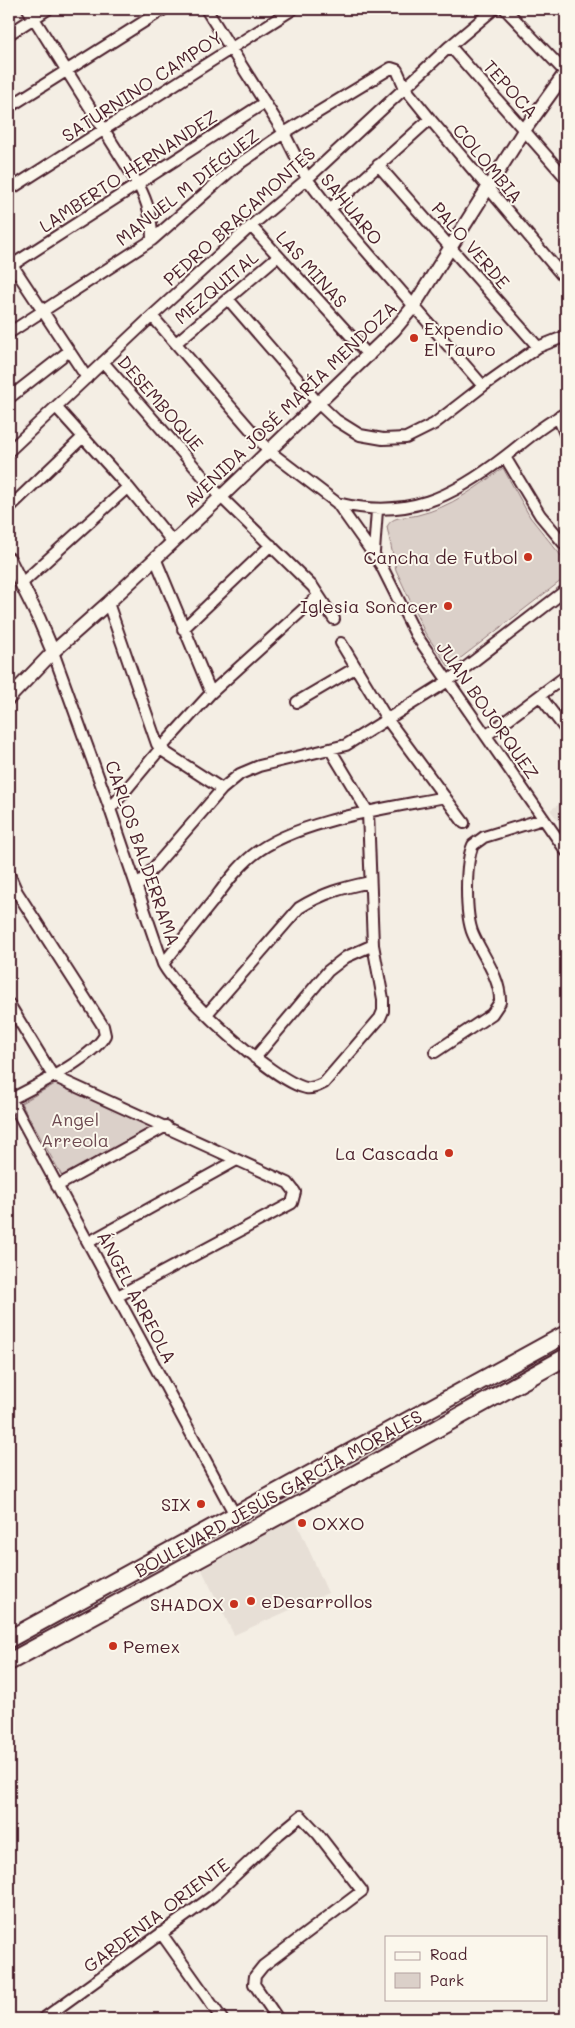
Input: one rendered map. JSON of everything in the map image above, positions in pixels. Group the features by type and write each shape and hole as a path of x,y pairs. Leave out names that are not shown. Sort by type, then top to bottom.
{"main road":[{"name":"BOULEVARD JESÚS GARCÍA MORALES","path":"9,1639 566,1334"},
{"name":"BOULEVARD JESÚS GARCÍA MORALES","path":"12,1659 309,1499 566,1357"},
{"path":"299,1480 309,1499"}],"street":[{"path":"9,34 31,13 48,9"},
{"path":"9,107 164,9"},
{"name":"SAHUARO","path":"206,9 284,133 307,179 413,307 483,386"},
{"name":"SATURNINO CAMPOY","path":"9,190 292,9"},
{"name":"PEDRO BRACAMONTES","path":"9,451 152,316 251,226 307,179 450,46 494,9"},
{"path":"505,9 566,72"},
{"path":"31,13 138,184 148,204 152,221 152,240"},
{"name":"TEPOCA","path":"450,46 525,129 566,178"},
{"name":"COLOMBIA","path":"387,69 397,70 406,88 430,119 566,280"},
{"name":"MANUEL M DIÉGUEZ","path":"9,333 152,240 236,166 284,133 387,69"},
{"name":"AVENIDA JOSÉ MARÍA MENDOZA","path":"9,698 52,652 108,603 221,497 394,330 413,307 525,129 566,72"},
{"name":"LAMBERTO HERNANDEZ","path":"10,264 264,103"},
{"path":"330,209 430,119"},
{"name":"PALO VERDE","path":"378,164 538,347"},
{"name":"LAS MINAS","path":"251,226 369,356"},
{"name":"MEZQUITAL","path":"176,343 278,256"},
{"path":"10,264 87,378"},
{"path":"228,299 319,404 336,420 360,435 383,439 406,438 434,424 538,347 566,336"},
{"name":"JUAN BOJORQUEZ","path":"152,316 269,451 337,503 374,552 407,618 448,681 566,851"},
{"path":"9,398 69,351"},
{"name":"DESEMBOQUE","path":"103,362 221,497 309,583 334,619"},
{"path":"56,407 128,487 172,541"},
{"path":"337,503 359,508 396,510 444,497 505,457 536,432 562,415 566,436"},
{"path":"9,508 83,437"},
{"path":"505,457 540,515 566,546"},
{"path":"21,584 128,487"},
{"path":"374,552 377,510"},
{"path":"183,629 271,545"},
{"path":"155,558 211,693"},
{"name":"CARLOS BALDERRAMA","path":"9,559 52,652 110,809 163,964 170,976 183,991 255,1058 294,1083 306,1088 313,1088 324,1083 384,1011 373,945"},
{"path":"137,887 222,788 240,774 259,766 346,745 448,681 566,590"},
{"path":"110,809 160,749 211,693 318,596"},
{"path":"108,603 160,749 222,788"},
{"path":"341,643 387,720 464,823"},
{"path":"297,702 355,668"},
{"path":"487,735 566,676"},
{"path":"540,696 566,730"},
{"path":"255,1058 328,971 346,957 373,945 368,812 330,750"},
{"path":"163,964 235,872 254,854 302,830 368,812 445,796"},
{"path":"435,1052 492,1014 500,1002 498,986 472,932 469,921 468,884 473,845 484,837 543,819"},
{"path":"9,874 17,892 103,1026 105,1035 95,1048 53,1076 9,1098"},
{"path":"207,1014 299,908 317,896 370,882"},
{"path":"9,1004 53,1076 288,1183 295,1192 292,1203 118,1296"},
{"name":"ÁNGEL ARREOLA","path":"9,1098 235,1515"},
{"path":"57,1186 166,1126"},
{"path":"88,1242 237,1160"},
{"name":"GARDENIA ORIENTE","path":"43,2019 213,1896 301,1816 318,1834 362,1891 263,1966 255,1976 254,1984 259,1994 278,2019"},
{"path":"161,1933 222,2019"}],"shaded area":[{"path":"566,800 566,831 550,810"},
{"path":"294,1516 328,1593 234,1635 202,1570"}],"green space":[{"path":"503,468 530,517 566,562 566,577 449,667 425,633 396,570 387,527 392,520 430,512 452,502 473,490"},
{"name":"Angel Arreola","path":"57,1083 151,1127 62,1176 21,1103"}],"place":[{"name":"Expendio El Tauro","path":"414,338"},
{"name":"Cancha de Futbol","path":"528,557"},
{"name":"Iglesia Sonacer","path":"448,606"},
{"name":"La Cascada","path":"449,1153"},
{"name":"SIX","path":"201,1504"},
{"name":"OXXO","path":"302,1523"},
{"name":"eDesarrollos","path":"251,1601"},
{"name":"SHADOX","path":"234,1604"},
{"name":"Pemex","path":"113,1646"}]}
